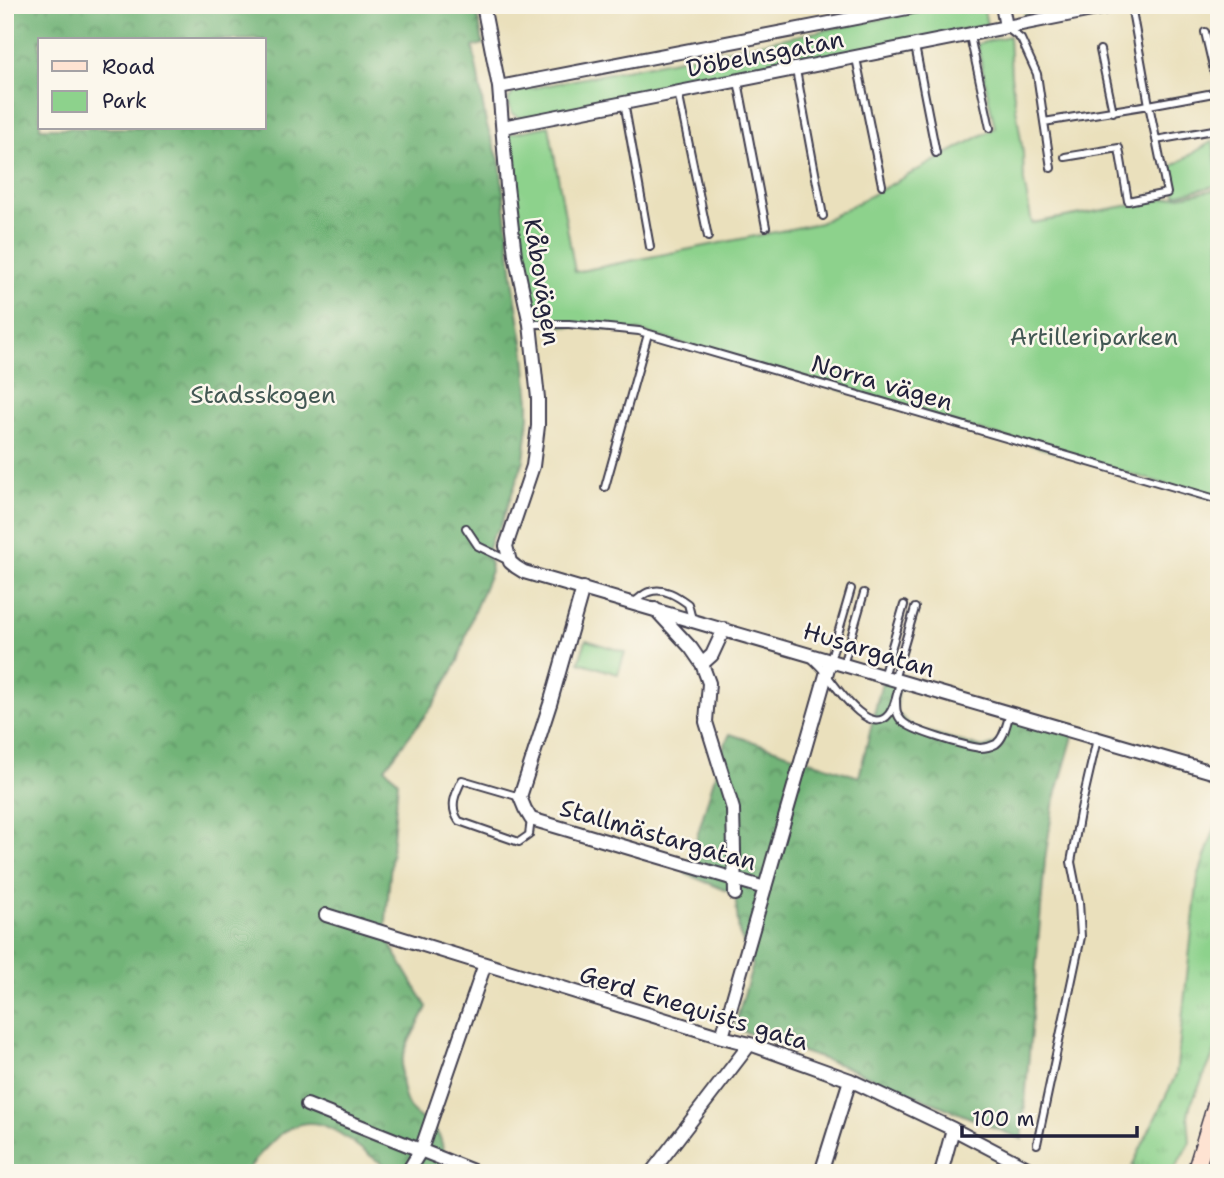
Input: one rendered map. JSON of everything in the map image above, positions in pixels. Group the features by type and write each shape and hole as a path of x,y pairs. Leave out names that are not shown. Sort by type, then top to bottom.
{"main road":[{"path":"1195,1173 1219,1094"},
{"path":"1216,1173 1219,1163"}],"street":[{"name":"Kåbovägen","path":"483,5 499,87 515,255 530,324 538,398 533,466 506,546 510,562"},
{"name":"Döbelnsgatan","path":"499,87 923,5"},
{"path":"1002,5 1006,27"},
{"name":"Döbelnsgatan","path":"503,127 1117,5"},
{"name":"Husargatan","path":"510,562 524,572 807,654 828,667 843,665 1219,774"},
{"path":"520,797 583,588"},
{"path":"655,608 691,648 702,664 709,683 706,722 733,809 735,894"},
{"path":"702,664 712,655 724,629"},
{"name":"Stallmästargatan","path":"722,1037 828,667"},
{"name":"Stallmästargatan","path":"520,797 531,819 765,888"},
{"name":"Gerd Enequists gata","path":"326,915 750,1044 849,1080 953,1129 1037,1173"},
{"path":"407,1173 421,1150 485,964"},
{"path":"651,1173 750,1044"},
{"path":"821,1173 849,1080"},
{"path":"307,1105 478,1173"},
{"path":"941,1173 953,1129"}],"lane":[{"path":"1065,157 1119,148 1128,201 1167,193 1132,5"},
{"path":"1006,27 1021,39 1037,74 1051,169"},
{"path":"1044,122 1219,92 1205,32"},
{"path":"970,36 990,128"},
{"path":"915,46 936,153"},
{"path":"1100,50 1113,112"},
{"path":"856,58 882,185"},
{"path":"796,69 824,216"},
{"path":"737,80 766,227"},
{"path":"678,92 708,237"},
{"path":"624,102 650,247"},
{"path":"1156,140 1219,129"},
{"name":"Norra vägen","path":"530,324 569,324 639,331 1219,500"},
{"path":"605,487 648,334"},
{"path":"467,528 478,546 510,562"},
{"path":"851,589 828,667 853,708 870,719 879,721 887,716 896,700"},
{"path":"634,602 649,592 672,593 688,604 692,619"},
{"path":"843,665 864,593"},
{"path":"904,605 892,679 896,712 902,722 928,733 983,748 995,744 1002,736 1010,714"},
{"path":"892,679 915,608"},
{"path":"1037,1144 1081,937 1079,902 1071,862 1097,739"},
{"path":"520,797 462,779 454,801 455,816 459,821 519,842 529,835 531,819"}],"green space":[{"name":"Stadsskogen","path":"5,5 476,5 483,44 473,47 486,123 500,162 515,294 525,354 529,417 524,460 500,527 492,537 486,555 491,571 458,661 434,704 385,768 398,781 385,932 427,1007 404,1054 402,1083 405,1100 411,1109 432,1126 440,1137 443,1147 441,1164 438,1170 433,1172 403,1173 385,1165 325,1126 309,1123 292,1127 274,1140 247,1173 5,1173"},
{"path":"951,5 983,5 987,25 521,118 512,114 508,100 514,92"},
{"path":"1023,5 1078,5 1025,15"},
{"name":"Artilleriparken","path":"1009,36 1024,182 1032,223 1219,189 1219,500 639,331 530,324 504,135 549,126 575,272 820,223 995,128 977,44"},
{"path":"1213,141 1219,185 1175,195 1171,167"},
{"path":"586,640 625,652 618,674 579,662"},
{"path":"883,677 900,682 896,712 914,728 983,748 995,744 1002,736 1010,714 1074,733 1053,806 1045,860 1022,1139 843,1066 734,1028 753,965 739,933 735,894 686,874 723,748 730,734 859,777"},
{"path":"1219,816 1219,1043 1190,1106 1190,1142 1172,1173 1144,1173 1132,1166 1176,1075 1198,877"}]}
